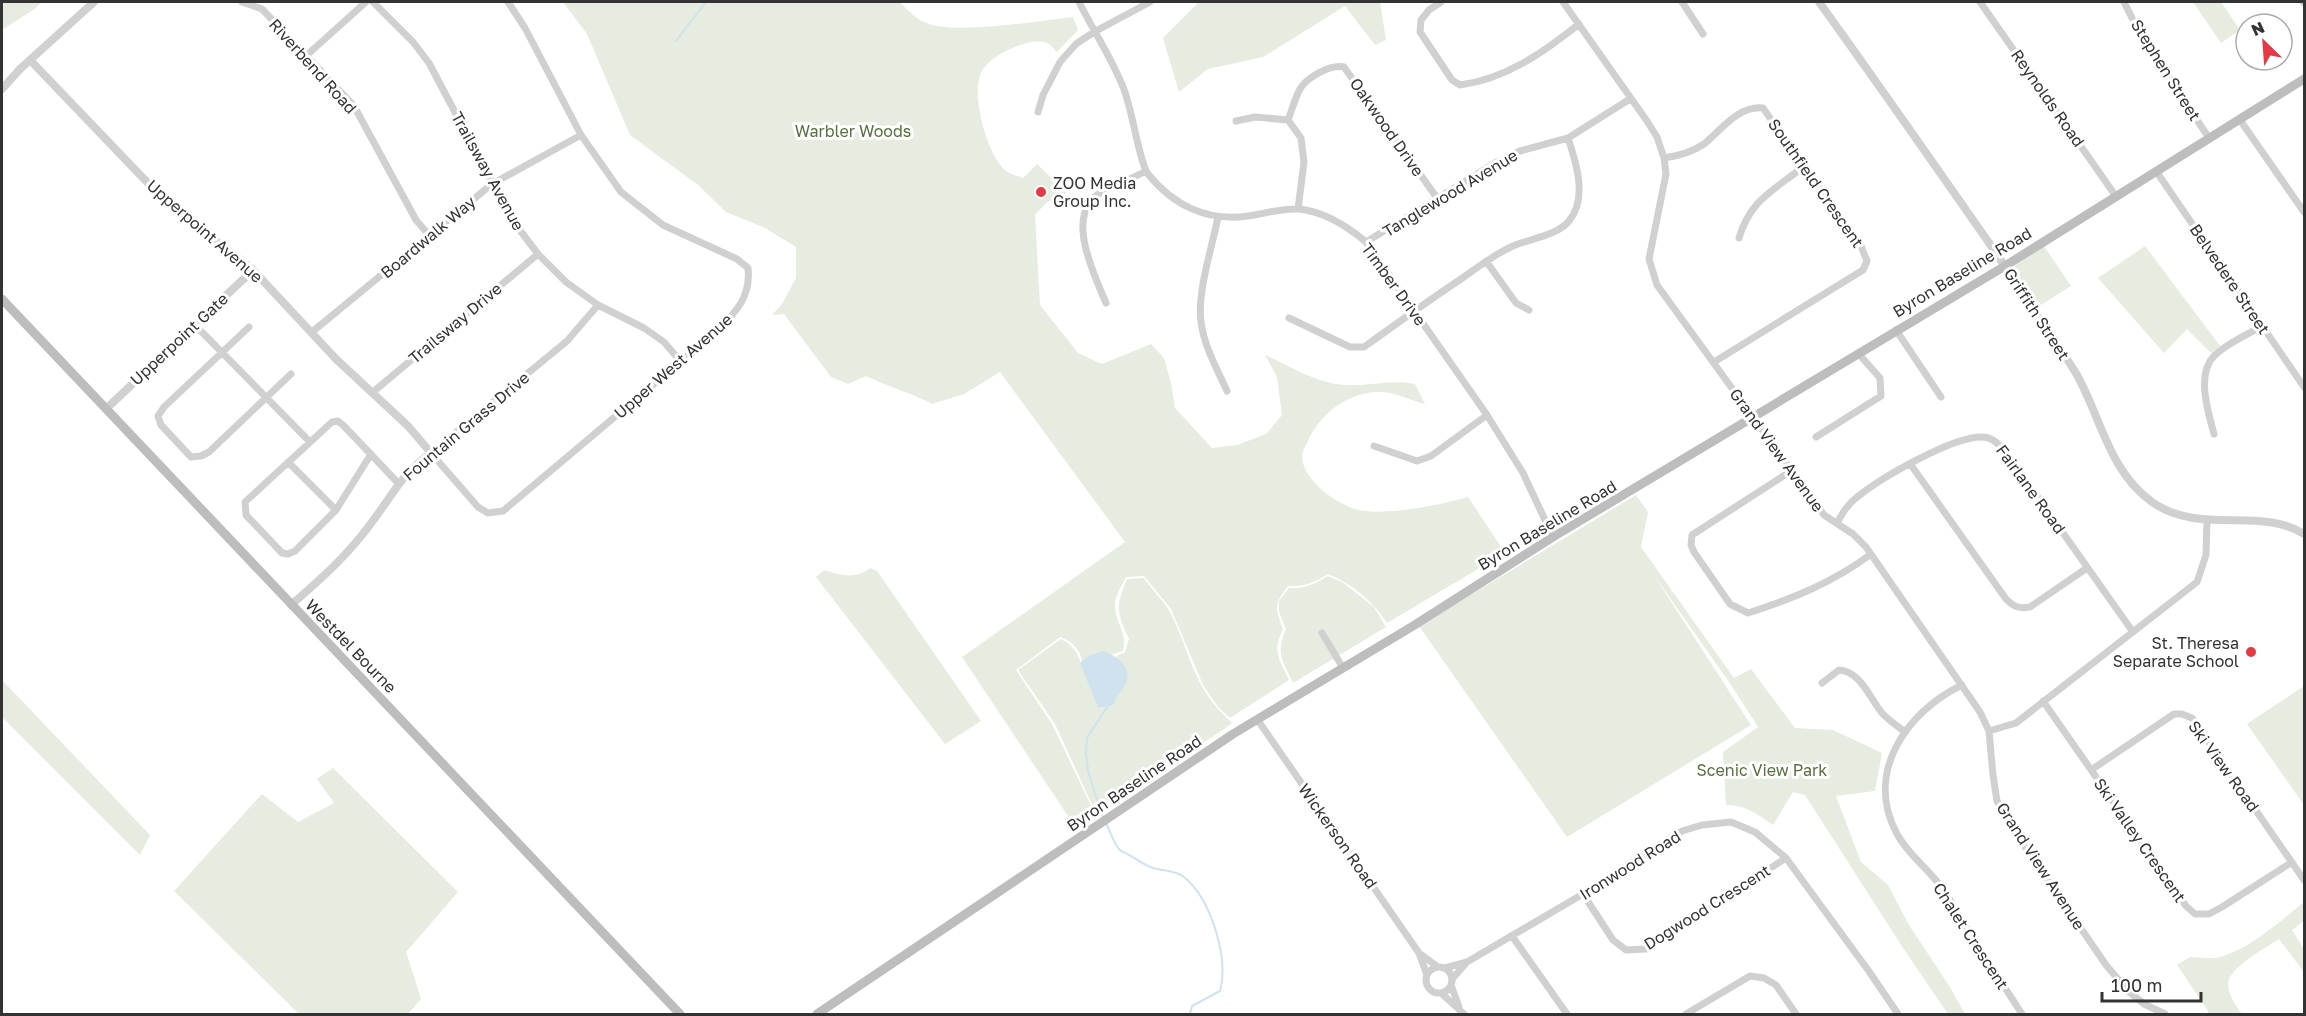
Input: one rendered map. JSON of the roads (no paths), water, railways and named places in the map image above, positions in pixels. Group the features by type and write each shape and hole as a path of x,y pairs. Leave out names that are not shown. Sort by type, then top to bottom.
{"main road":[{"name":"Byron Baseline Road","path":"817,1014 1257,719 1553,537 2005,266 2115,195 2304,79"},
{"name":"Westdel Bourne","path":"2,299 680,1014"}],"street":[{"path":"2,89 30,60 94,2"},
{"name":"Riverbend Road","path":"242,2 262,9 354,106 416,220 429,235"},
{"path":"307,55 366,2"},
{"name":"Trailsway Avenue","path":"373,2 413,42 429,63 512,220 538,254 566,282 598,305 644,328 664,342 681,362"},
{"name":"Upper West Avenue","path":"431,453 478,507 488,513 503,511 681,362 737,310 750,284 748,268 736,259 663,225 621,192 581,135 525,28 508,2"},
{"name":"Timber Drive","path":"1079,2 1123,86 1146,171 1165,194 1182,206 1218,217 1298,209 1331,219 1350,229 1366,242 1487,415 1524,473 1553,537"},
{"path":"1038,112 1043,95 1060,62 1076,44 1150,2"},
{"path":"1441,2 1429,10 1421,20 1420,32 1452,80 1460,85 1476,83 1526,63 1579,24"},
{"name":"Grand View Avenue","path":"1563,2 1657,137 1664,158 1666,174 1649,259 1657,285 1824,515 1853,534 1871,555 1962,685 1980,712 1989,731 1998,801 2017,835 2106,965 2128,991 2144,1004 2165,1014"},
{"path":"1682,2 1703,34"},
{"name":"Griffith Street","path":"1819,2 2005,266 2077,375 2119,468 2131,484 2169,513 2207,521 2269,523 2296,529 2304,534"},
{"name":"Reynolds Road","path":"1980,2 2115,195"},
{"name":"Stephen Street","path":"2124,2 2154,58 2209,138"},
{"name":"Upperpoint Avenue","path":"30,60 167,203 253,270 336,359 408,426 431,453"},
{"name":"Oakwood Drive","path":"1288,120 1301,87 1325,69 1336,65 1344,67 1437,198"},
{"name":"Tanglewood Avenue","path":"1366,242 1494,163 1520,151 1568,138 1630,99"},
{"name":"Southfield Crescent","path":"1664,158 1680,156 1702,145 1743,111 1753,107 1763,108 1861,246 1867,261 1863,270 1713,362"},
{"path":"1236,121 1255,117 1288,120 1301,138 1304,162 1298,209"},
{"path":"2240,120 2304,209"},
{"name":"Boardwalk Way","path":"312,332 492,184 581,135"},
{"path":"1289,318 1350,347 1364,347 1486,261 1512,246 1536,239 1568,223 1573,214 1579,190 1576,164 1568,138"},
{"path":"1739,238 1743,223 1759,199 1804,166"},
{"path":"1106,303 1083,237 1082,219 1087,205 1099,194 1146,171"},
{"name":"Belvedere Street","path":"2156,171 2304,386"},
{"path":"1218,217 1201,295 1200,322 1206,343 1227,391"},
{"name":"Trailsway Drive","path":"373,392 538,254"},
{"path":"1486,261 1516,303 1529,310"},
{"name":"Upperpoint Gate","path":"106,409 253,270"},
{"name":"Fountain Grass Drive","path":"291,605 336,566 412,467 567,341 598,305"},
{"path":"195,325 310,442"},
{"path":"2214,434 2206,402 2205,374 2212,358 2262,326"},
{"path":"249,327 164,407 158,416 161,425 191,457 201,456 209,452 291,374"},
{"path":"1896,330 1941,397"},
{"path":"1816,437 1881,396 1880,378 1858,353"},
{"path":"1374,446 1417,461 1431,456 1487,415"},
{"path":"371,454 336,510 295,551 288,554 282,553 246,515 245,501 332,422 338,421 371,454 398,483"},
{"name":"Fairlane Road","path":"1837,523 1846,507 1857,497 1928,454 1971,438 1984,437 1995,440 2133,632"},
{"path":"288,462 336,510"},
{"path":"1911,465 2006,599 2013,605 2020,609 2030,607 2087,568"},
{"path":"1791,471 1692,535 1694,552 1730,604 1748,613 1760,609 1829,582 1871,555"},
{"path":"1989,731 2016,723 2197,582 2206,555 2207,521"},
{"path":"1322,633 1343,668"},
{"path":"1822,683 1839,670 1848,671 1863,685 1881,712 1904,731"},
{"name":"Chalet Crescent","path":"1962,685 1925,711 1904,731 1891,753 1886,777 1888,810 1904,847 1938,883 2022,1014"},
{"name":"Ski Valley Crescent","path":"2043,701 2186,906 2195,914 2209,914 2292,862"},
{"name":"Ski View Road","path":"2091,770 2174,714 2192,718 2304,880"},
{"name":"Wickerson Road","path":"1257,719 1419,953 1427,975"},
{"name":"Ironwood Road","path":"1441,967 1467,962 1583,894 1682,831 1702,825 1731,822 1755,832 1786,858 1898,1014"},
{"name":"Dogwood Crescent","path":"1583,894 1613,940 1626,950 1646,949 1786,858"},
{"path":"1512,936 1567,1014"},
{"name":"Wickerson Road","path":"1419,953 1441,967"},
{"name":"Ironwood Road","path":"1452,982 1467,962"},
{"path":"1441,967 1450,972 1462,1012 1441,993 1429,988 1426,981 1431,970 1441,967"},
{"path":"1686,1014 1750,976 1764,978 1776,985 1796,1014"},
{"path":"1441,993 1447,990 1452,982"}],"water":[{"path":"1104,651 1122,663 1128,677 1114,704 1098,707 1080,663 1088,656"}],"waterway":[{"path":"676,41 706,2"},
{"path":"1103,818 1088,771 1086,753 1087,738 1107,707"},
{"path":"1106,823 1114,842 1121,851 1149,867 1175,872 1184,877 1194,887 1210,914 1220,946 1222,962 1220,991 1192,1006 1190,1014"}],"place":[{"name":"ZOO Media Group Inc.","path":"1041,192"},
{"name":"St. Theresa Separate School","path":"2251,652"}],"park label":[{"name":"Warbler Woods","path":"853,131"},
{"name":"Scenic View Park","path":"1762,770"}]}
